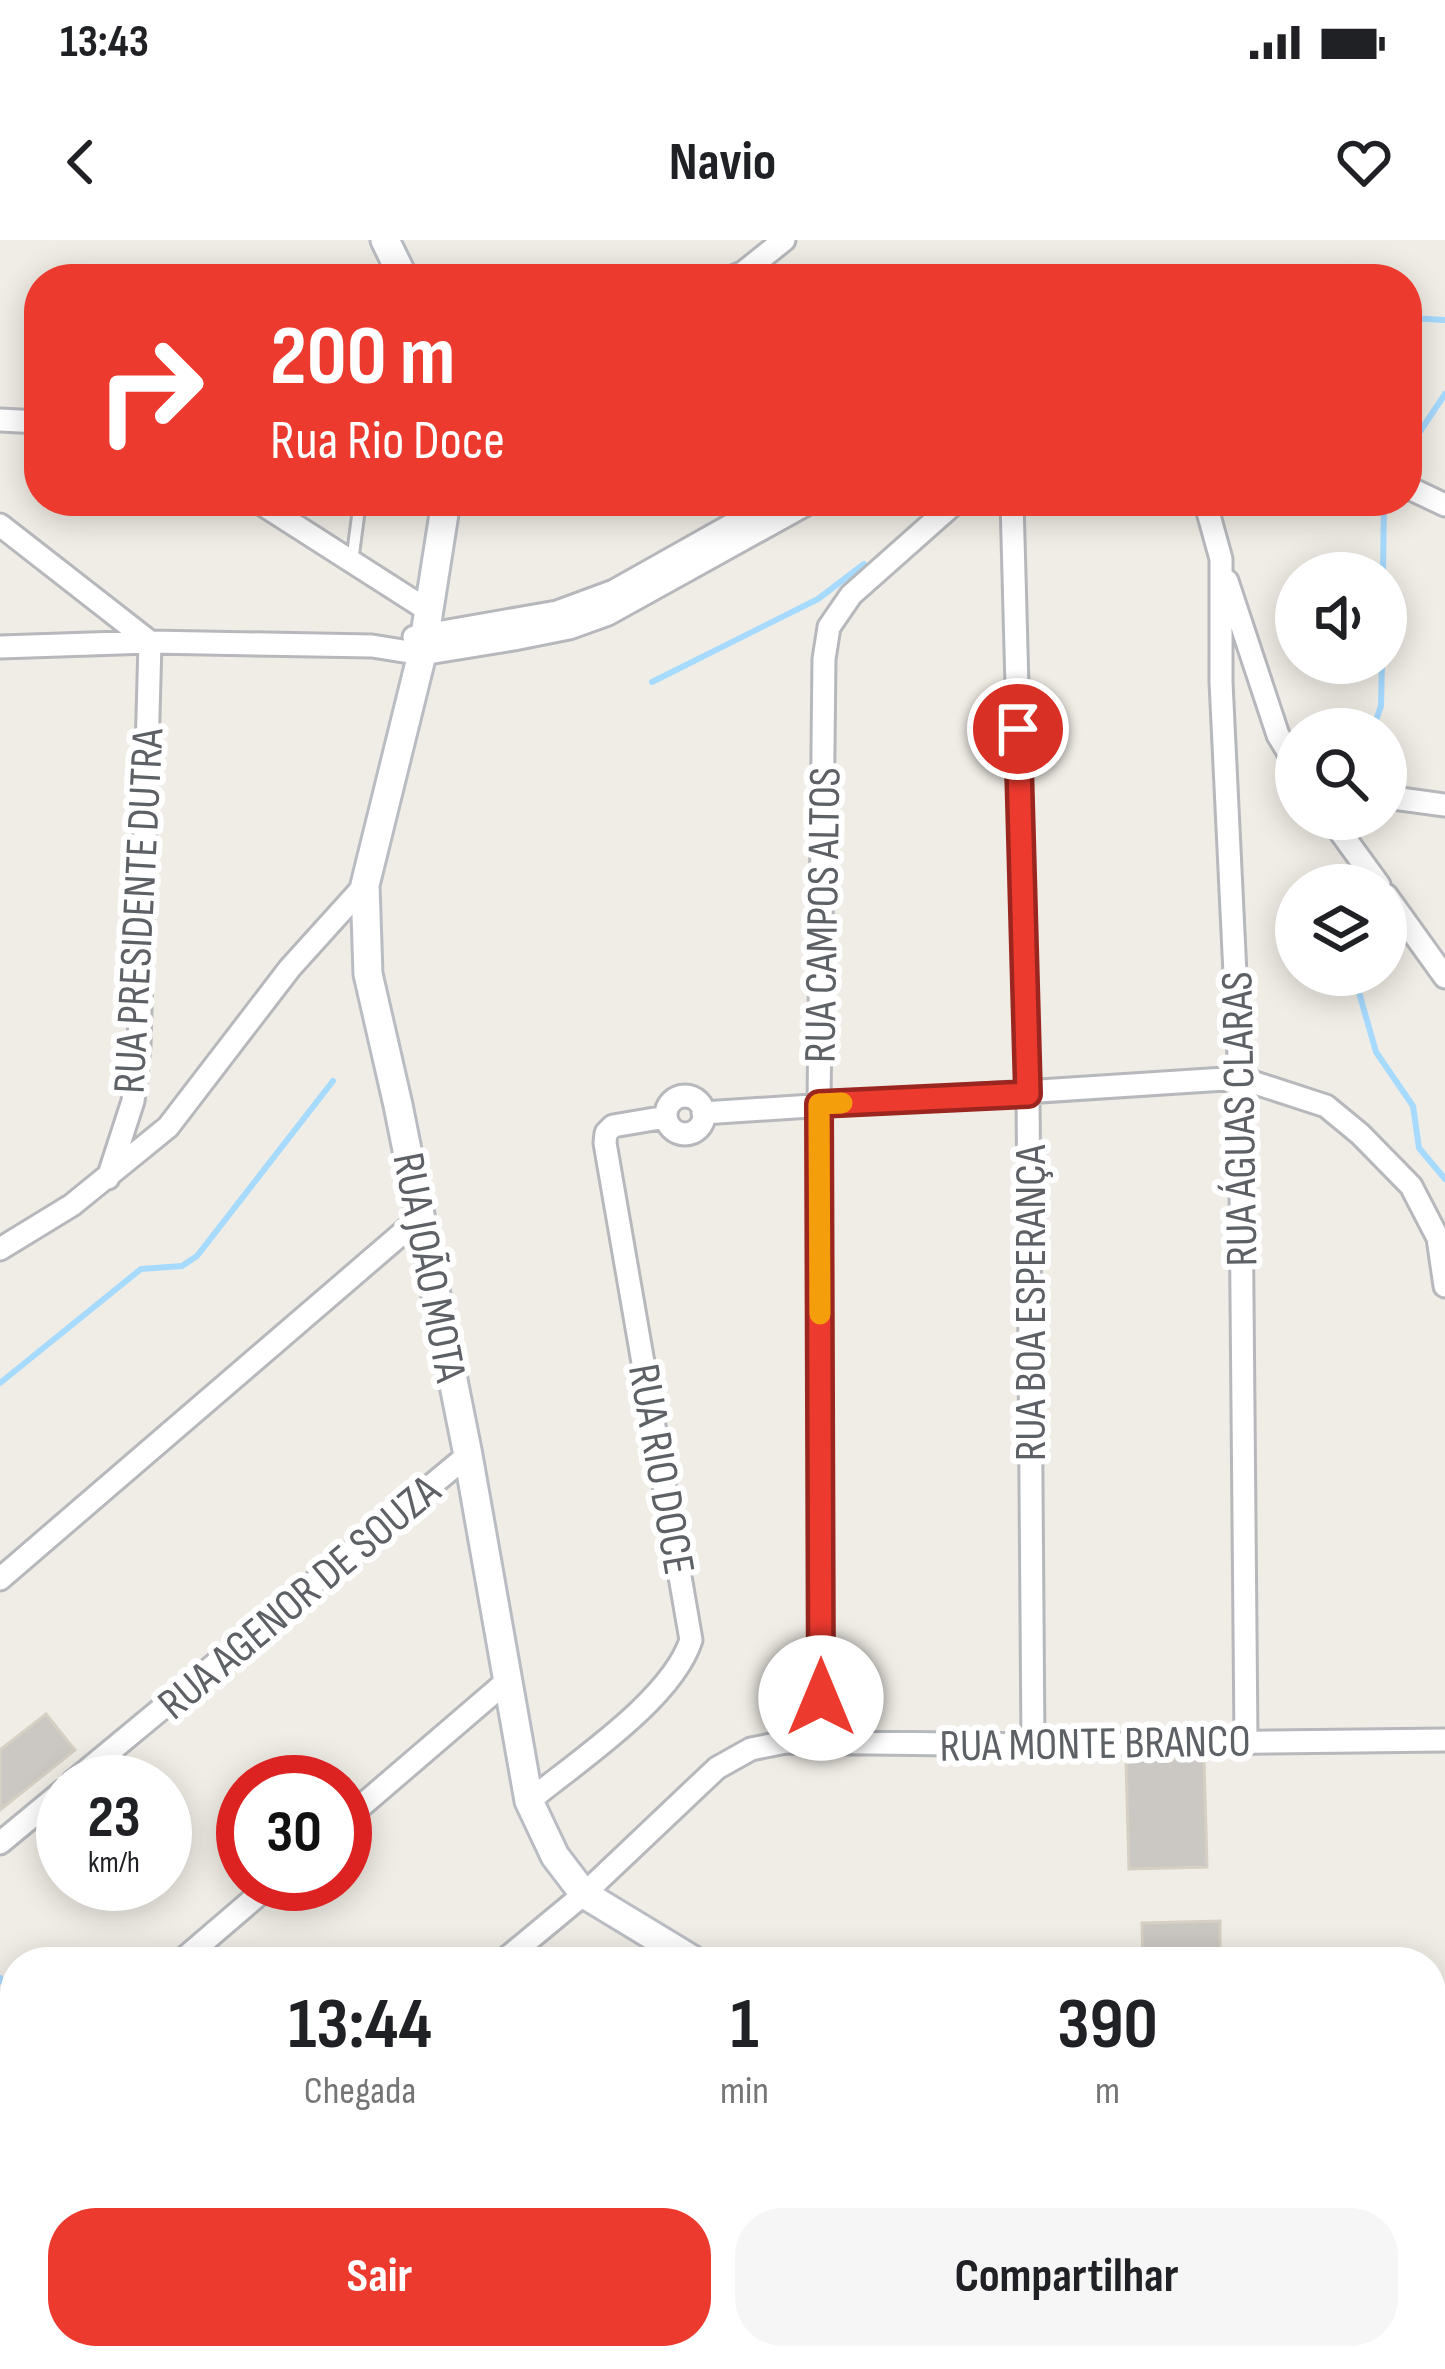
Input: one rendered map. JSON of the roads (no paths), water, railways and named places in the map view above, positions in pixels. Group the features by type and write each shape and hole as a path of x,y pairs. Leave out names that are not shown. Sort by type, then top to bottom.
{"main road":[{"name":"RUA JOÃO MOTA","path":"444,516 425,633 365,885 368,974 468,1455 529,1801 555,1856 584,1894 671,1947"}],"street":[{"path":"754,264 784,240"},
{"path":"280,516 352,562 425,633 569,628 608,614 785,516"},
{"path":"0,646 150,642 373,646 557,612 614,591 747,516"},
{"name":"RUA CAMPOS ALTOS","path":"822,1744 819,1104 824,659 829,627 851,595 940,516"},
{"name":"RUA BOA ESPERANÇA","path":"1012,516 1028,1094 1033,1744"},
{"name":"RUA ÁGUAS CLARAS","path":"1209,516 1221,560 1221,682 1240,1078 1246,1740"},
{"path":"0,525 150,642"},
{"path":"1221,560 1275,723"},
{"name":"RUA PRESIDENTE DUTRA","path":"108,1178 133,1101 139,1046 150,642"},
{"path":"1221,682 1257,676"},
{"path":"1407,800 1445,805"},
{"path":"0,1249 108,1178 168,1127 290,968 365,885"},
{"path":"1407,924 1445,977"},
{"path":"819,1104 1240,1078 1326,1106 1411,1186 1442,1236 1445,1286"},
{"name":"RUA RIO DOCE","path":"529,1801 658,1694 683,1664 691,1640 606,1133 613,1126 666,1117 673,1130 687,1133 700,1126 703,1112 819,1104"},
{"path":"0,1579 421,1217"},
{"name":"RUA AGENOR DE SOUZA","path":"106,1755 468,1455"},
{"path":"372,1797 507,1681"},
{"name":"RUA MONTE BRANCO","path":"520,1947 584,1894 717,1768 751,1749 786,1742 1445,1739"},
{"path":"0,1843 36,1813"},
{"path":"197,1947 239,1911"}],"lane":[{"path":"352,562 357,516"}],"waterway":[{"path":"1422,319 1445,320"},
{"path":"1422,428 1445,394"},
{"path":"1383,552 1384,516"},
{"path":"652,682 818,599 864,564"},
{"path":"1380,708 1382,684"},
{"path":"1360,996 1376,1052 1413,1106 1419,1148 1445,1179"},
{"path":"0,1383 141,1269 182,1266 197,1256 333,1081"}]}
